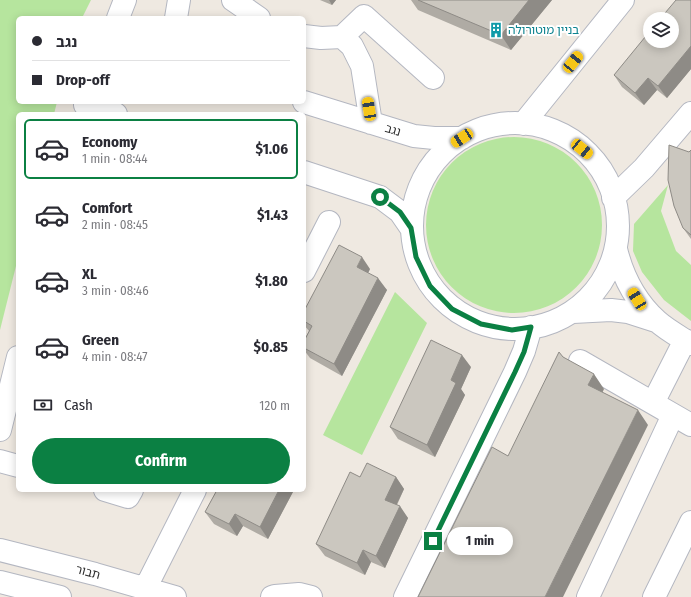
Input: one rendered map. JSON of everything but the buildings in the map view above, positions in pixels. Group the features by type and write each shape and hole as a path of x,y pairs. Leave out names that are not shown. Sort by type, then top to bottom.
{"street":[{"path":"119,16 125,0"},
{"path":"176,16 179,0"},
{"path":"234,0 256,16"},
{"path":"523,124 623,0"},
{"path":"306,36 321,38 342,37 364,16 433,78"},
{"path":"342,37 352,46 362,66 371,123"},
{"name":"נגב","path":"306,103 414,136 462,138"},
{"path":"84,107 107,112"},
{"path":"613,198 644,168 691,113"},
{"path":"616,249 607,274 592,295 573,312 544,326 512,330 481,324 452,309 430,286 416,257 411,228 414,199 426,173 445,149 471,132 500,123 534,124 565,135 591,156 609,184 618,216 616,249 620,268 627,282 637,299 658,321 688,342 653,403"},
{"path":"306,173 380,197 400,212 411,228"},
{"path":"306,267 328,222"},
{"path":"573,312 611,310 628,312 658,321"},
{"path":"405,597 515,372 524,352 531,327"},
{"path":"580,362 682,420 588,597"},
{"path":"0,430 16,365"},
{"path":"0,461 16,465"},
{"path":"112,492 128,497 131,492"},
{"path":"145,589 194,492"},
{"path":"654,597 691,522"},
{"name":"תבור","path":"0,550 95,574 176,597"},
{"path":"0,582 60,597"},
{"path":"272,597 299,594 311,597"}],"green space":[{"path":"0,0 91,0 83,16 16,16 16,104 56,104 54,112 16,112 16,266 0,330"},
{"path":"523,137 548,143 556,147 570,157 582,169 596,191 601,208 601,242 596,259 582,281 570,293 548,307 531,312 505,313 480,307 472,303 458,293 446,281 432,259 427,242 426,216 432,191 436,183 446,169 458,157 480,143 497,138"},
{"path":"668,185 661,211 676,251 691,265 691,321 664,300 642,272 633,251 634,224"},
{"path":"395,292 427,323 362,455 323,435"}],"place":[{"name":"בניין מוטורולה","path":"496,30"}],"route":[{"path":"380,197 400,212 411,228 416,257 430,286 452,309 481,324 512,330 531,327 524,352 515,372 433,541"}]}
